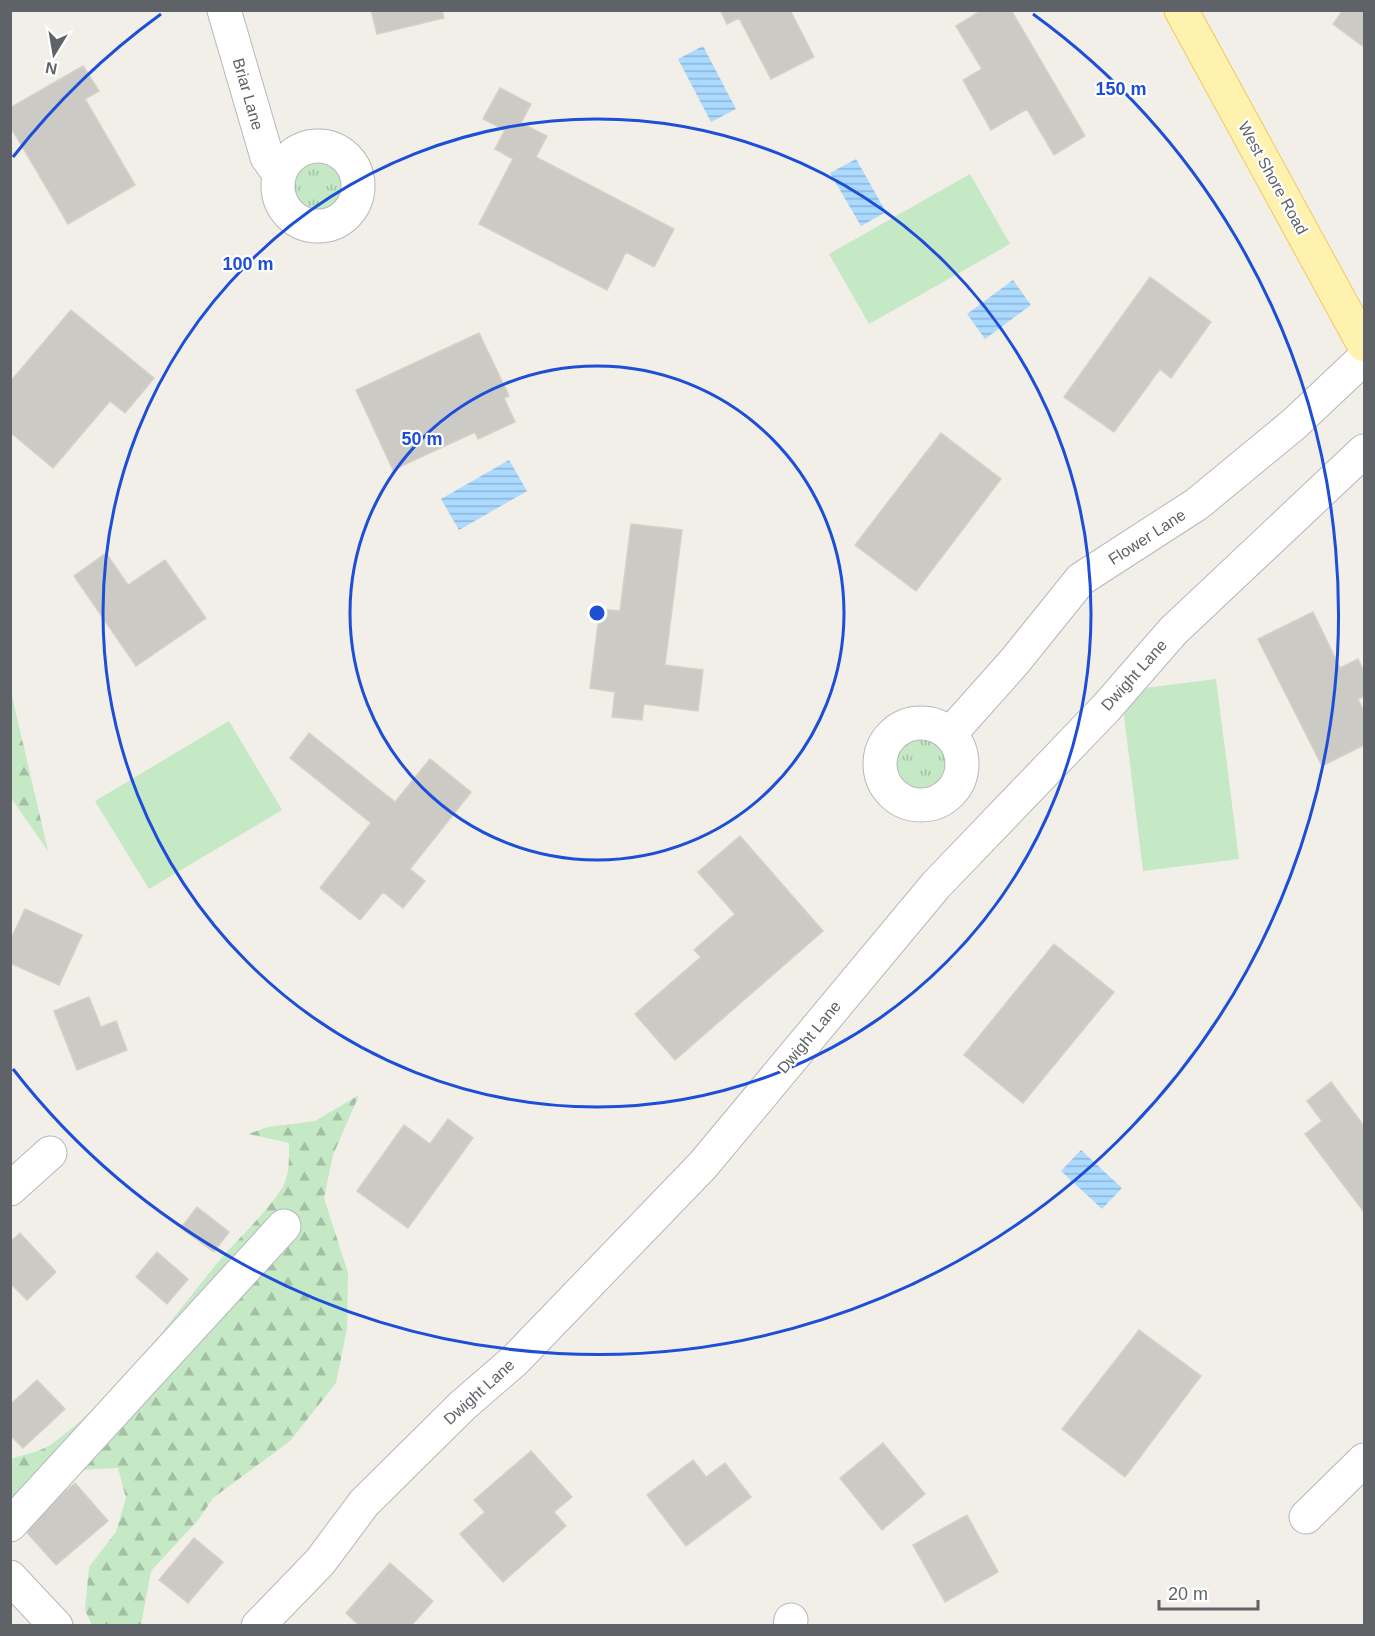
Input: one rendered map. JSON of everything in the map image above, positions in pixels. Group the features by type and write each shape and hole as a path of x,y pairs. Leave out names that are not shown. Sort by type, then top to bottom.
{"main road":[{"name":"West Shore Road","path":"1181,10 1365,345"}],"street":[{"name":"Briar Lane","path":"224,10 267,157 279,174"},
{"name":"Flower Lane","path":"950,734 1015,661 1081,579 1197,504 1294,424 1365,358"},
{"name":"Dwight Lane","path":"258,1626 320,1562 364,1503 462,1406 514,1361 703,1165 936,885 1106,708 1173,631 1365,451"},
{"path":"10,1189 50,1153"},
{"path":"10,1525 284,1226"},
{"path":"1306,1517 1365,1460"},
{"path":"10,1577 56,1626"}],"green space":[{"path":"311,155 323,155 339,163 345,173 347,185 345,197 339,207 323,215 311,215 295,207 287,191 287,179 295,163"},
{"path":"970,174 1010,244 869,324 829,254"},
{"path":"1216,679 1239,859 1143,871 1121,691"},
{"path":"11,692 48,851 11,798"},
{"path":"229,721 282,810 149,889 95,801"},
{"path":"922,733 944,742 953,764 944,786 922,795 900,786 891,764 900,742"},
{"path":"359,1095 333,1155 324,1198 348,1273 347,1329 336,1383 290,1441 213,1498 199,1519 151,1571 141,1625 92,1625 85,1610 89,1567 116,1532 126,1498 118,1468 79,1470 11,1496 11,1459 49,1446 100,1403 142,1357 219,1261 275,1198 286,1178 289,1143 248,1134 268,1127 315,1121"}],"water":[{"path":"703,46 736,109 711,122 678,59"},
{"path":"856,159 886,212 861,226 830,173"},
{"path":"1013,280 1031,305 985,339 967,314"},
{"path":"509,460 527,491 459,530 441,499"},
{"path":"1081,1150 1122,1188 1102,1209 1061,1171"}],"building":[{"path":"371,10 442,10 444,18 377,34"},
{"path":"720,10 790,10 814,57 771,79 739,18 727,24"},
{"path":"982,10 1011,10 1085,136 1054,155 1027,109 991,130 963,80 982,69 956,26"},
{"path":"1343,10 1364,10 1364,47 1333,24"},
{"path":"83,66 99,91 85,99 135,185 68,224 10,126 10,108"},
{"path":"500,88 531,104 521,123 547,136 536,157 674,229 654,267 626,252 607,290 479,224 513,159 495,149 505,130 483,119"},
{"path":"1150,277 1211,322 1171,378 1160,369 1114,432 1064,397"},
{"path":"71,310 154,378 125,413 110,401 53,468 10,432 10,382"},
{"path":"479,333 509,396 504,398 515,422 478,439 475,432 393,470 356,390"},
{"path":"941,433 1001,479 916,591 855,545"},
{"path":"631,524 682,530 665,665 703,670 698,711 644,704 642,720 612,717 615,692 590,688 600,609 620,611"},
{"path":"106,553 128,585 165,560 206,618 136,666 74,576"},
{"path":"1313,612 1340,668 1358,659 1364,672 1364,696 1358,699 1364,712 1364,745 1322,766 1258,639"},
{"path":"309,733 395,802 430,759 471,792 410,869 425,881 403,908 383,892 360,920 320,888 371,823 290,758"},
{"path":"740,836 823,931 675,1060 635,1014 701,957 694,950 735,914 698,872"},
{"path":"25,909 82,935 59,985 10,963 10,941"},
{"path":"1054,944 1114,992 1023,1103 964,1055"},
{"path":"89,997 101,1027 116,1021 127,1050 77,1070 54,1011"},
{"path":"1331,1082 1364,1126 1364,1212 1305,1134 1322,1121 1307,1101"},
{"path":"448,1119 473,1138 408,1228 357,1191 404,1125 430,1144"},
{"path":"197,1207 229,1232 214,1252 181,1228"},
{"path":"20,1233 56,1272 27,1300 10,1283 10,1242"},
{"path":"157,1252 188,1279 167,1304 136,1277"},
{"path":"1139,1330 1201,1376 1125,1477 1062,1429"},
{"path":"37,1380 65,1409 23,1448 10,1435 10,1405"},
{"path":"883,1443 925,1494 882,1530 840,1478"},
{"path":"531,1451 572,1497 554,1512 566,1526 503,1582 460,1534 485,1512 474,1500"},
{"path":"693,1460 706,1477 725,1463 751,1497 686,1546 647,1495"},
{"path":"75,1483 108,1521 56,1565 23,1528"},
{"path":"967,1515 998,1572 945,1602 913,1545"},
{"path":"194,1538 223,1562 188,1603 159,1580"},
{"path":"390,1563 433,1601 411,1626 360,1626 346,1613"}]}
